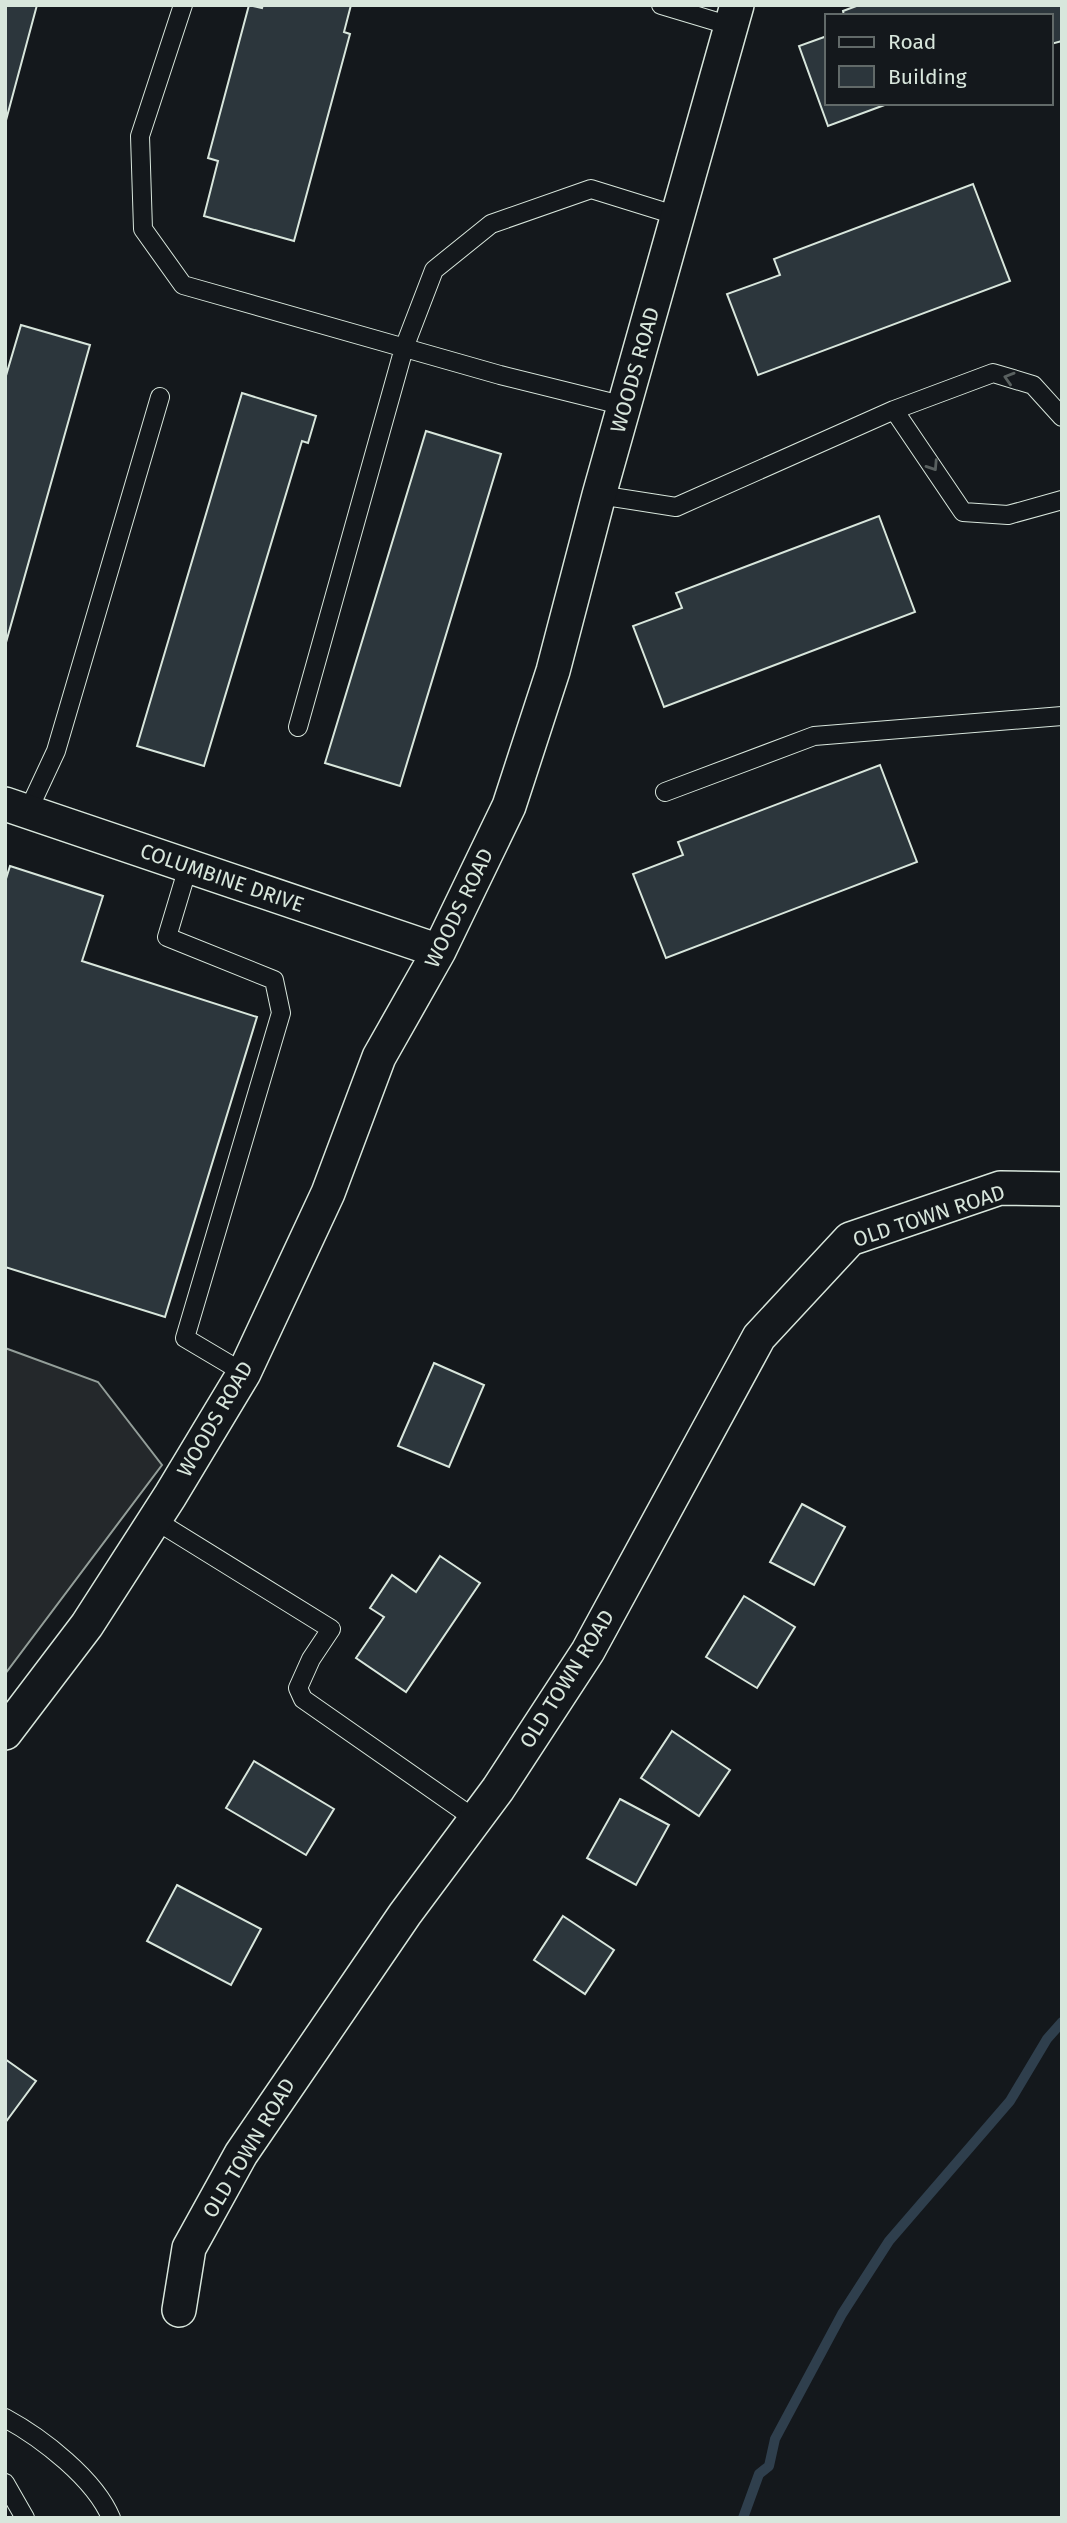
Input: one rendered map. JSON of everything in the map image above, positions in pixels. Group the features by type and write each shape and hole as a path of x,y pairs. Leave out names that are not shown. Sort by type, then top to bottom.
{"street":[{"name":"WOODS ROAD","path":"5,1733 87,1625 155,1520 244,1373 328,1193 379,1057 439,951 509,806 553,671 599,495 734,16"},
{"name":"COLUMBINE DRIVE","path":"17,807 439,951"},
{"name":"OLD TOWN ROAD","path":"179,2310 190,2248 241,2154 389,1936 475,1819 588,1651 759,1337 850,1239 1000,1188 1062,1189"}],"lane":[{"path":"183,5 140,136 143,229 183,285 404,348 625,406"},
{"path":"661,5 734,16"},
{"path":"298,727 404,348 434,271 491,224 591,189 678,216"},
{"path":"599,495 676,507 894,410 993,373 1033,385 1062,417"},
{"path":"17,807 56,751 160,397"},
{"path":"894,410 963,512 1008,515 1062,500"},
{"path":"665,792 814,736 1062,716"},
{"path":"188,867 167,937 274,979 281,1013 185,1338 244,1373"},
{"path":"155,1520 331,1629 311,1659 298,1688 303,1699 475,1819"},
{"path":"5,2418 25,2429 90,2484 111,2518"},
{"path":"5,2483 25,2518"}],"shaded area":[{"path":"5,1348 98,1382 162,1465 5,1674"}],"building":[{"path":"5,5 37,5 5,124"},
{"path":"249,5 262,8 263,5 351,5 344,32 350,34 294,241 204,216 218,161 208,158"},
{"path":"859,5 1062,5 1062,41 1053,43 1053,14 844,14 843,11"},
{"path":"825,37 825,105 885,105 828,126 799,46"},
{"path":"973,184 1010,281 758,375 727,294 780,275 774,259"},
{"path":"21,325 90,345 5,646 5,379"},
{"path":"242,393 316,416 308,443 302,441 204,766 137,746"},
{"path":"426,431 501,454 400,786 325,763"},
{"path":"879,516 915,612 664,707 633,626 682,608 676,593"},
{"path":"880,765 917,862 666,958 633,874 683,855 678,842"},
{"path":"10,866 103,896 82,961 257,1017 165,1317 5,1267 5,882"},
{"path":"434,1363 484,1385 449,1467 398,1446"},
{"path":"802,1504 845,1527 814,1585 770,1562"},
{"path":"440,1556 480,1583 406,1692 356,1658 384,1617 370,1608 392,1575 416,1592"},
{"path":"744,1596 795,1627 757,1688 706,1657"},
{"path":"672,1731 730,1770 699,1816 641,1778"},
{"path":"254,1761 334,1809 306,1855 226,1808"},
{"path":"620,1799 669,1825 636,1885 587,1858"},
{"path":"177,1885 261,1929 231,1985 147,1941"},
{"path":"563,1916 614,1950 585,1994 534,1960"},
{"path":"5,2059 36,2081 5,2123"}],"waterway":[{"path":"743,2518 759,2474 769,2466 775,2439 842,2314 889,2241 1010,2101 1047,2039 1062,2022"}]}
